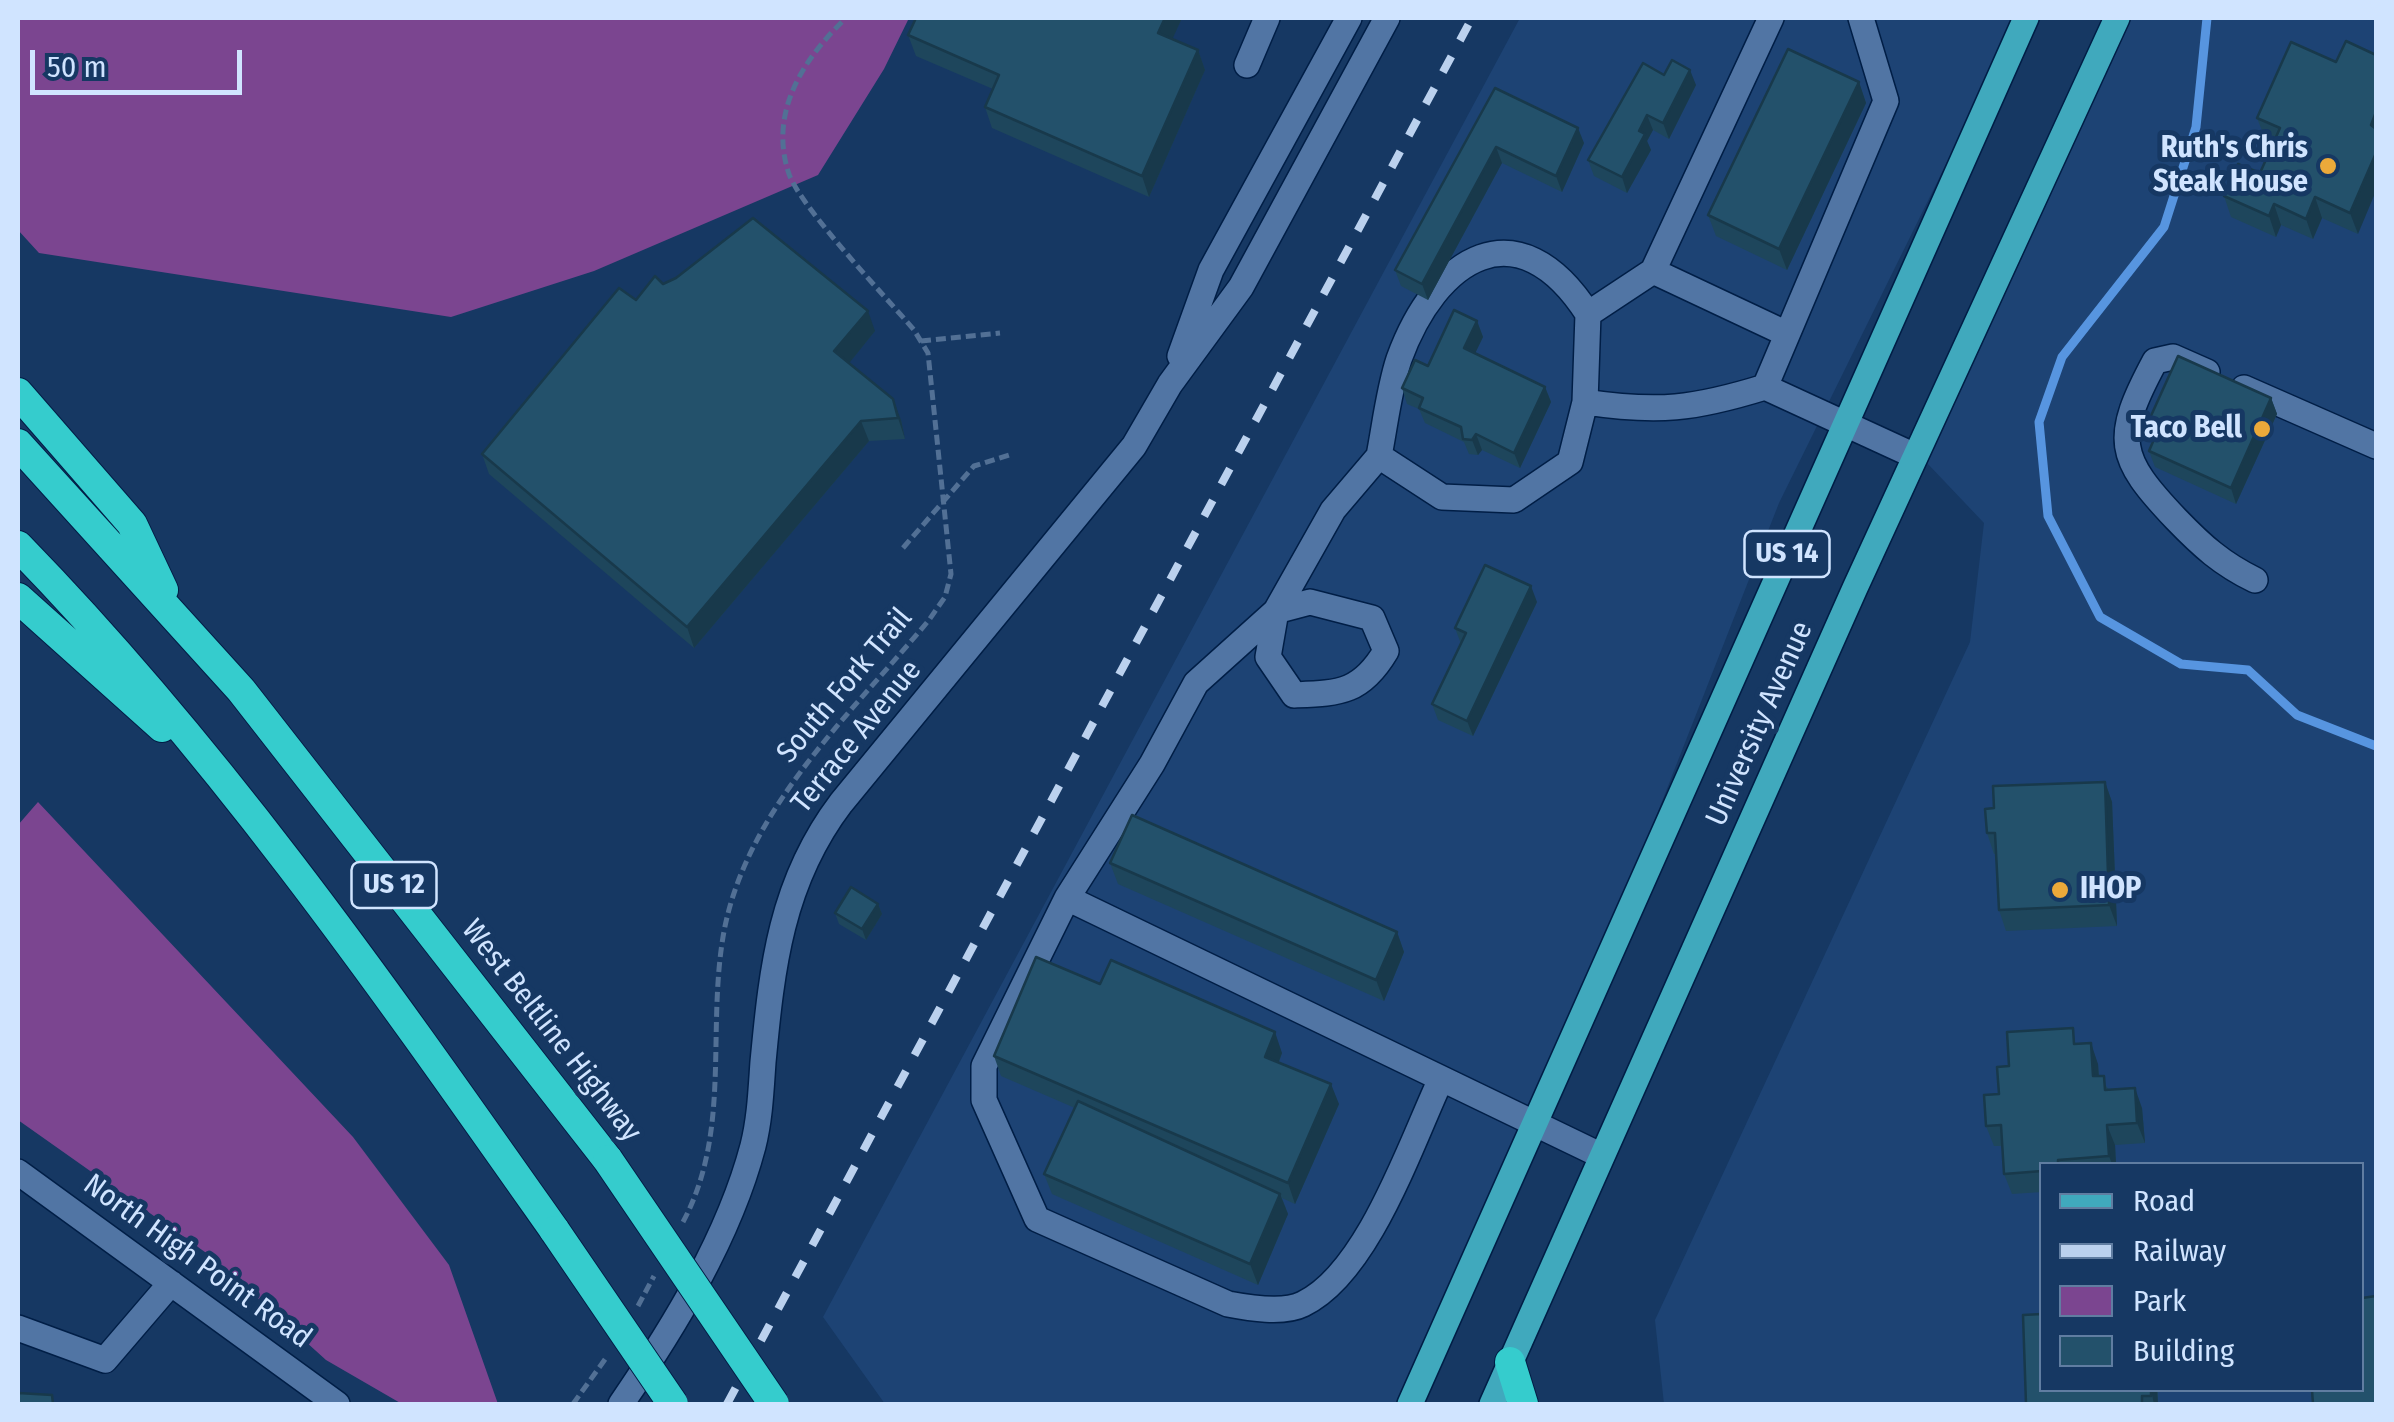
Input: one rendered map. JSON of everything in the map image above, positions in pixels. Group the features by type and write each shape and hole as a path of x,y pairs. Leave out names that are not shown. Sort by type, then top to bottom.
{"highway":[{"path":"18,393 132,524 174,616"},
{"name":"West Beltline Highway","path":"18,444 242,690 608,1160 774,1404"},
{"name":"US 12","path":"18,546 126,662 384,988 673,1404"},
{"path":"18,598 219,779"},
{"path":"1510,1362 1522,1404"}],"main road":[{"name":"University Avenue","path":"1410,1404 2026,18"},
{"name":"University Avenue","path":"1492,1404 1600,1154 2117,18"}],"street":[{"path":"1246,66 1268,18"},
{"name":"Terrace Avenue","path":"1170,384 1211,270 1349,18"},
{"name":"Terrace Avenue","path":"622,1404 673,1322 742,1182 760,1110 774,955 786,904 807,855 841,804 1106,485 1170,384 1241,287 1387,18"},
{"path":"1588,314 1653,271 1771,18"},
{"path":"1764,387 1886,101 1861,18"},
{"path":"1379,456 1442,497 1514,500 1570,462 1586,402 1588,314 1569,285 1516,253 1473,256 1445,276 1400,358 1379,456 1333,510 1276,611 1196,682 1152,764 1067,898 984,1066 984,1100 1037,1220 1228,1304 1254,1309 1301,1306 1336,1281 1360,1250 1441,1079"},
{"path":"1653,271 1787,334"},
{"path":"2256,580 2217,562 2143,487 2129,460 2127,435 2140,389 2154,361 2173,357 2376,446"},
{"path":"1586,402 1646,412 1707,405 1764,387 1915,456"},
{"path":"1310,602 1372,618 1386,652 1370,678 1336,693 1294,695 1268,656 1276,611 1310,602"},
{"path":"1067,898 1600,1154"},
{"name":"North High Point Road","path":"18,1172 332,1403"},
{"path":"18,1328 105,1360 171,1283"}],"path":[{"name":"South Fork Trail","path":"678,1232 696,1194 711,1146 719,967 724,933 744,865 793,784 944,597 950,574 946,499 928,353 789,174 786,110 795,80 806,60 846,18"},
{"path":"921,341 1000,333"},
{"path":"904,548 974,466 1010,456"},
{"path":"634,1312 661,1263"},
{"path":"574,1404 613,1346"}],"shaded area":[{"path":"1520,18 2018,18 1779,503 1557,1069 1410,1404 885,1404 823,1317"},
{"path":"2120,18 2376,18 2376,1404 1664,1404 1655,1320 1970,642 1984,523 1927,463"}],"green space":[{"path":"18,18 909,18 884,69 818,175 594,271 451,317 39,253 18,230"},
{"path":"38,802 353,1137 449,1265 498,1404 402,1404 326,1360 212,1257 18,1120 18,825"}],"building":[{"path":"916,18 1165,18 1158,33 1198,50 1142,176 985,107 999,75 908,35"},
{"name":"Ruth's Chris Steak House","path":"2346,41 2376,55 2376,112 2371,125 2376,129 2376,153 2350,213 2315,197 2306,219 2274,204 2269,216 2224,196 2238,164 2260,173 2280,128 2257,118 2291,42 2336,62"},
{"path":"1788,49 1859,82 1779,249 1708,215"},
{"path":"1672,60 1690,70 1663,123 1647,115 1639,131 1645,134 1622,177 1588,160 1643,63 1664,75"},
{"path":"1495,88 1578,128 1556,176 1496,147 1422,284 1395,270"},
{"path":"753,218 868,311 834,351 893,399 898,418 861,421 687,627 482,454 619,288 636,300 655,276 663,284 676,278"},
{"path":"1454,310 1477,321 1464,348 1545,387 1514,453 1476,434 1472,440 1463,439 1461,427 1419,408 1423,398 1402,388 1415,360 1428,366"},
{"path":"2178,356 2271,398 2231,488 2149,451 2161,423 2150,418"},
{"path":"1485,565 1531,586 1467,721 1432,704 1466,633 1455,628"},
{"name":"IHOP","path":"2105,782 2109,905 1999,910 1995,833 1987,833 1985,809 1994,808 1993,786"},
{"path":"1132,815 1397,932 1376,980 1110,863"},
{"path":"851,887 878,904 862,929 835,913"},
{"path":"1036,957 1100,984 1111,960 1275,1032 1265,1057 1331,1084 1288,1183 994,1056"},
{"path":"2073,1028 2074,1044 2091,1043 2093,1076 2104,1076 2105,1090 2135,1088 2137,1123 2107,1125 2109,1156 2039,1162 2039,1171 2004,1174 2001,1125 1986,1126 1984,1095 1999,1094 1997,1067 2009,1066 2007,1032"},
{"path":"1078,1101 1280,1194 1250,1264 1044,1174"},
{"path":"2376,1296 2376,1404 2313,1404 2312,1392 2364,1392 2364,1298"},
{"path":"2039,1314 2039,1392 2151,1392 2151,1396 2142,1396 2142,1404 2026,1404 2023,1315"},
{"path":"18,1393 52,1395 53,1404 18,1404"}],"waterway":[{"path":"2207,18 2196,127 2164,227 2062,357 2039,422 2048,516 2100,617 2181,664 2248,670 2297,715 2376,746"}],"railway":[{"path":"727,1404 1472,18"}],"place":[{"name":"Ruth's Chris Steak House","path":"2328,166"},
{"name":"Taco Bell","path":"2262,429"},
{"name":"IHOP","path":"2060,890"}]}
